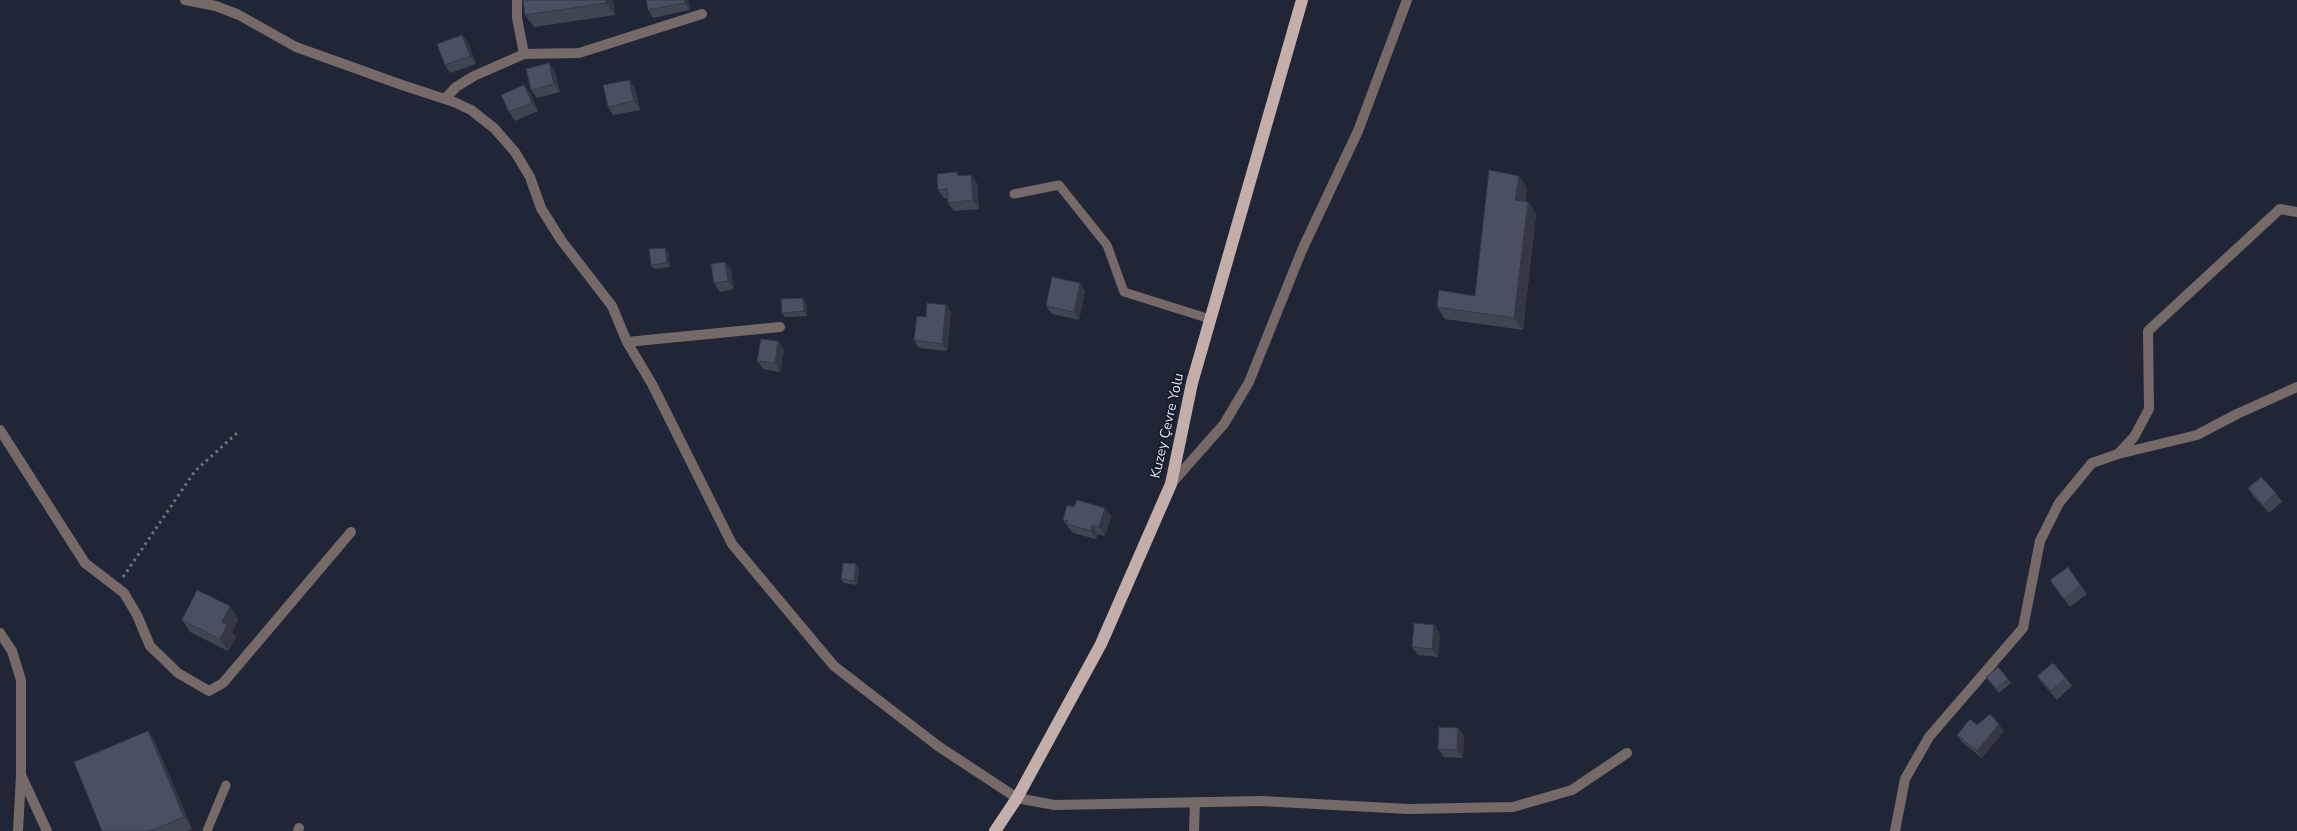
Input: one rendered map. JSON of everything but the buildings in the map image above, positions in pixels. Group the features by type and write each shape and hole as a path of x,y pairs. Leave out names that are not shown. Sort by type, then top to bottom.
{"main road":[{"name":"Kuzey Çevre Yolu","path":"995,831 1016,798 1101,644 1171,484 1192,383 1302,0"}],"street":[{"path":"185,0 216,6 239,15 296,47 402,86 446,99 471,110 494,128 515,152 530,177 541,208 561,240 612,306 627,342 652,384 732,544 834,666 938,746 1016,798 1054,805 1261,801 1408,809 1513,807 1572,790 1627,753"},
{"path":"517,0 517,18 524,54"},
{"path":"1171,484 1224,424 1249,382 1302,250 1358,132 1407,0"},
{"path":"446,99 456,87 474,76 524,54 586,51 702,14"},
{"path":"2118,454 2134,437 2149,409 2148,331 2280,209 2297,212"},
{"path":"627,342 780,327"},
{"path":"1895,831 1905,779 1929,737 2023,628 2040,541 2059,503 2092,463 2118,454 2197,435 2237,414 2297,387"},
{"path":"0,430 85,563 124,594 137,614 150,646 178,673 209,691 223,683 351,532"},
{"path":"0,633 12,651 21,680 21,775 18,831"},
{"path":"21,775 47,831"},
{"path":"1194,831 1195,802"}],"lane":[{"path":"1014,194 1059,185 1107,245 1124,292 1210,319"},
{"path":"207,831 226,785"}],"path":[{"path":"116,588 195,471 238,433"}]}
